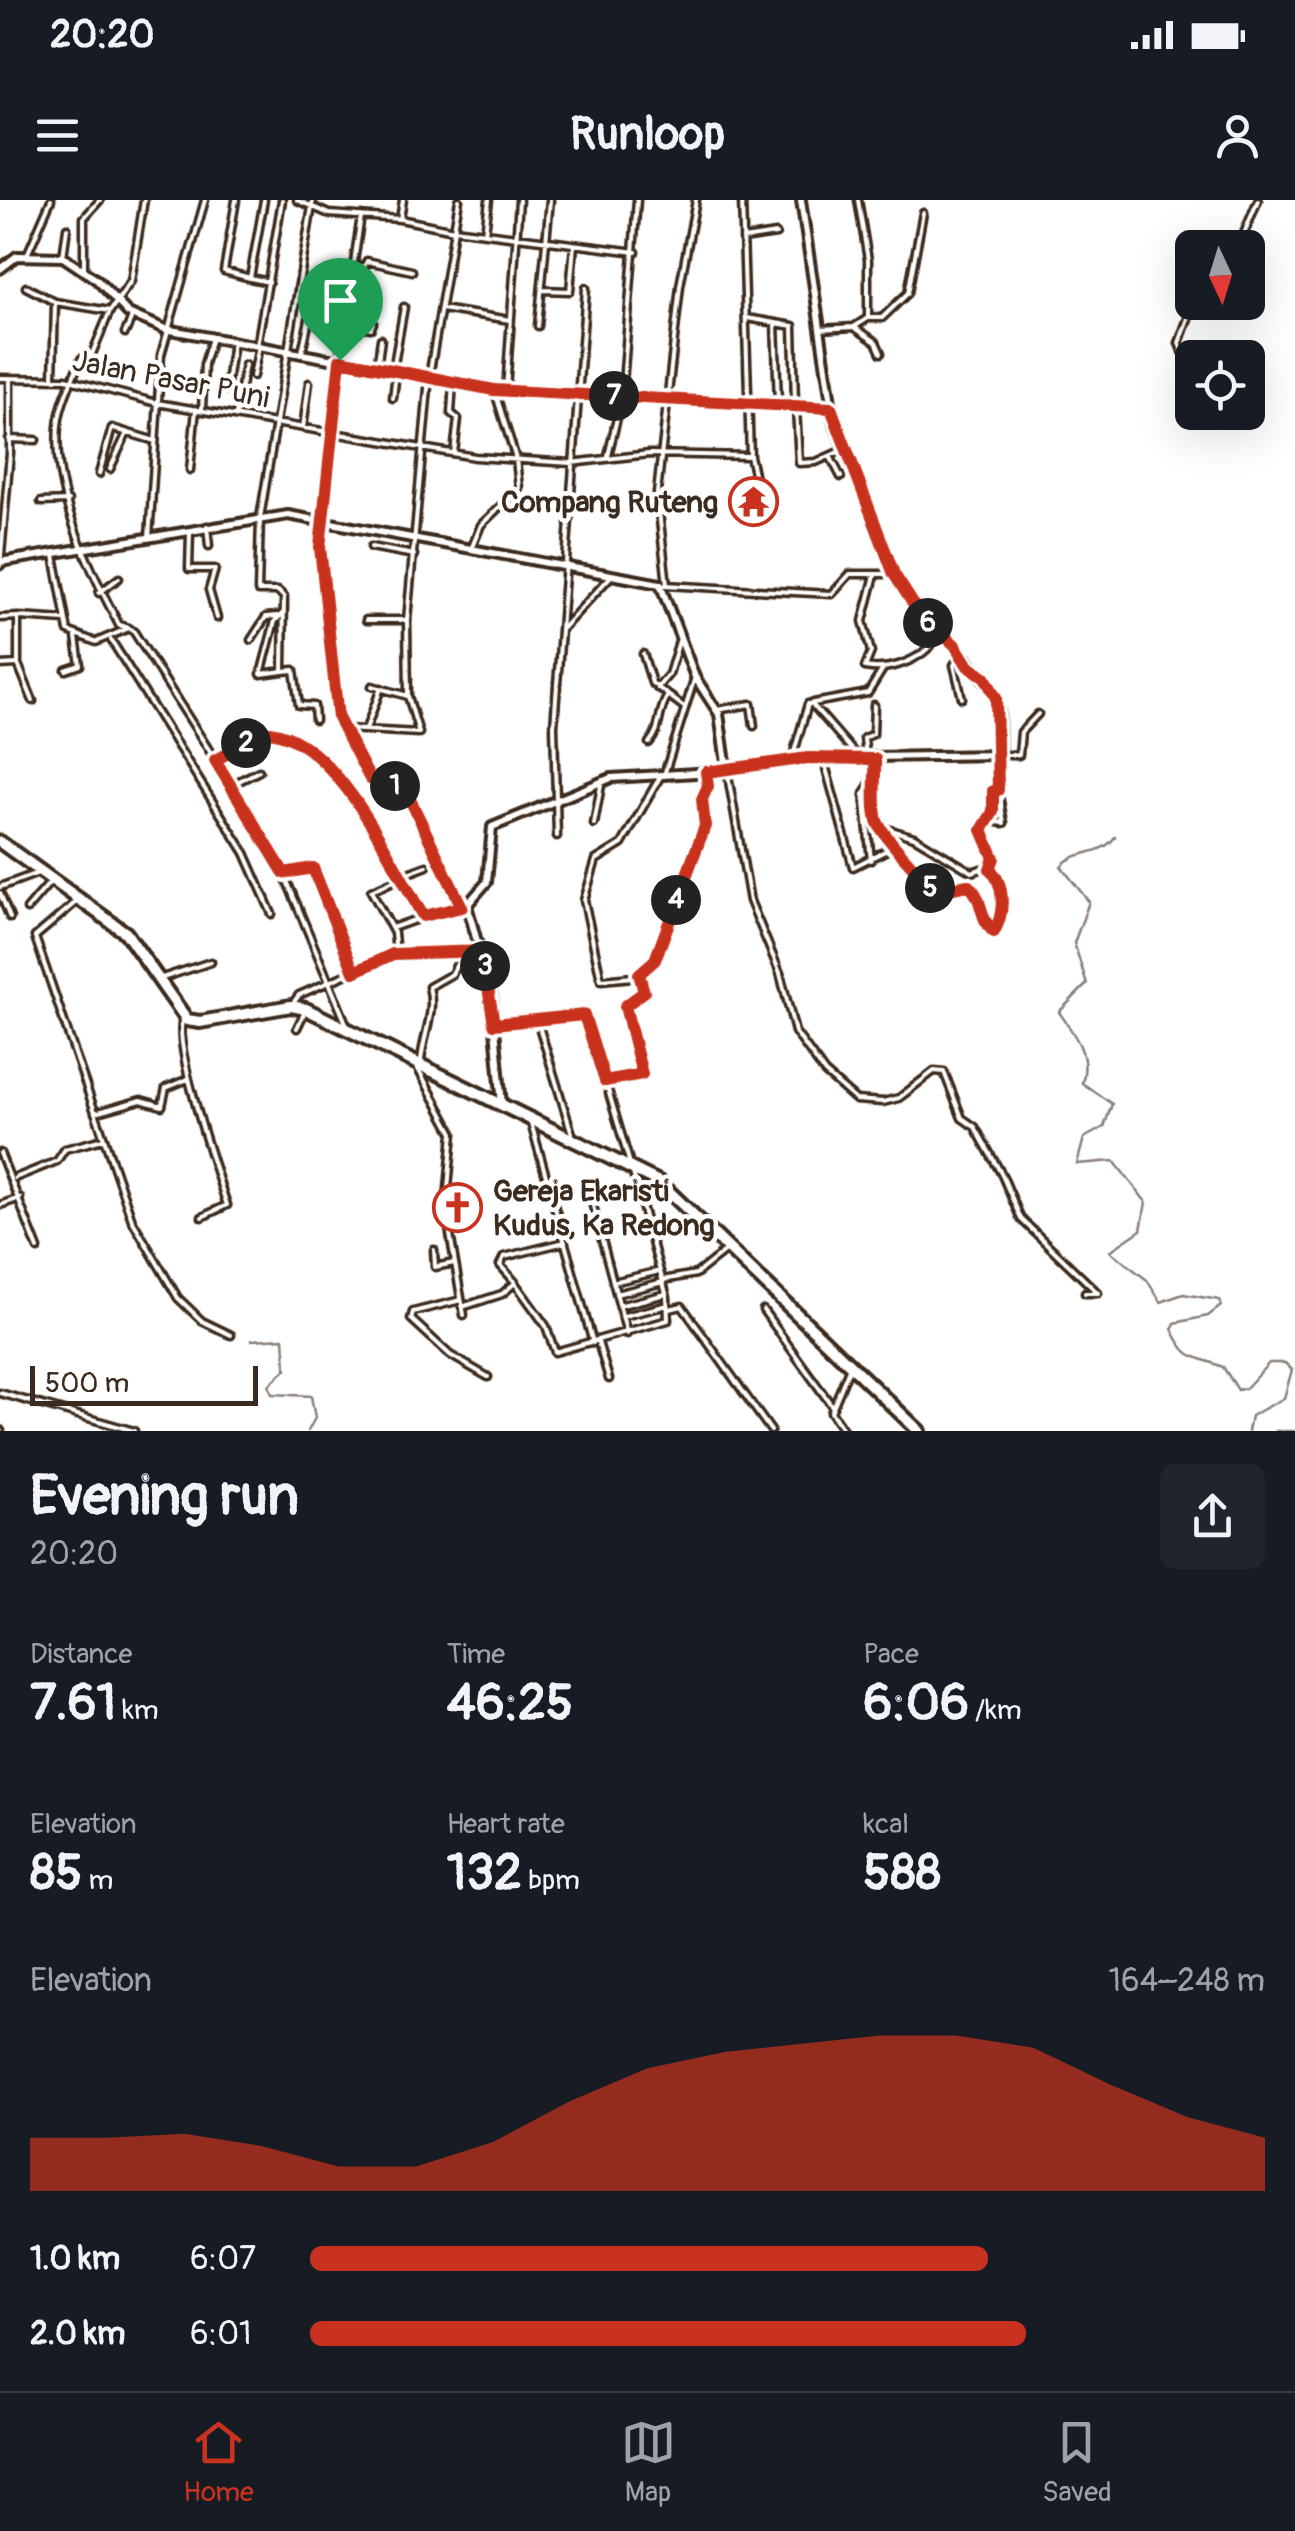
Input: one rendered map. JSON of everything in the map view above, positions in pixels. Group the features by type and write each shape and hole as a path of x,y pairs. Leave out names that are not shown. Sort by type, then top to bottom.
{"highway":[{"path":"0,842 126,932 184,1018 195,1022 291,1006 306,1009 660,1182 918,1431"}],"street":[{"path":"26,256 51,200"},
{"path":"84,271 84,220 100,200"},
{"path":"144,200 131,281 110,311 106,330 93,344 91,356 83,356 58,427 68,500 99,593 119,625 129,628 284,873 350,1032"},
{"path":"148,538 165,329 205,200"},
{"path":"236,200 224,270 269,282"},
{"path":"250,278 264,200"},
{"path":"253,376 282,200"},
{"path":"298,200 312,203 329,214 400,219 485,234 636,252"},
{"path":"400,219 403,200"},
{"path":"346,729 418,734 408,696 408,620 430,377 459,200"},
{"path":"485,234 490,200"},
{"path":"506,390 519,200"},
{"path":"538,326 550,200"},
{"path":"608,456 622,397 637,200"},
{"path":"696,200 666,401 657,498 664,585 695,677 717,710 750,901 780,973 795,1032 825,1073 856,1100 888,1102 914,1089 934,1071 944,1072 962,1118 974,1127 1022,1220 1098,1293 1086,1292"},
{"path":"742,200 750,456 758,496"},
{"path":"801,200 817,330 834,397 831,408 894,574 919,613 961,654 968,666 985,677 996,698 998,790 1004,823 996,822 992,814 993,791 998,790"},
{"path":"858,200 868,260 868,318"},
{"path":"1246,230 1258,200"},
{"path":"283,672 281,592 258,592 260,518 312,203"},
{"path":"817,330 882,318 905,298 923,214"},
{"path":"361,216 322,520 324,594 338,718 370,779 405,789 464,906 482,951 502,1106"},
{"path":"63,256 68,228"},
{"path":"743,238 776,234"},
{"path":"542,290 570,291 574,245"},
{"path":"0,267 12,257 63,256 133,315 165,329 494,390 831,408"},
{"path":"354,265 364,266 366,261 412,271"},
{"path":"302,354 318,278"},
{"path":"26,287 55,302 110,311"},
{"path":"557,836 554,726 575,392 586,288"},
{"path":"53,378 55,302"},
{"path":"392,398 404,307"},
{"path":"441,310 511,320"},
{"path":"125,334 133,315"},
{"path":"747,318 793,326 798,462 830,456 845,448"},
{"path":"345,323 371,328 373,323"},
{"path":"775,323 778,404"},
{"path":"854,326 876,342 881,354"},
{"path":"190,470 203,370 212,338"},
{"path":"377,368 381,339"},
{"path":"226,390 233,342"},
{"path":"236,416 244,365"},
{"name":"Jalan Pasar Puni","path":"0,378 72,380 157,403 454,453 571,462 608,456 750,456"},
{"path":"10,380 10,448 2,491 6,512 0,563 288,515 664,585 832,594 850,574 894,574"},
{"path":"453,382 451,413 458,418 454,453"},
{"path":"304,428 309,383"},
{"path":"471,549 481,525 518,492 516,459 494,390"},
{"path":"98,474 111,428 154,442"},
{"path":"110,469 127,433"},
{"path":"8,439 36,440"},
{"path":"0,444 10,448"},
{"path":"830,456 841,477"},
{"path":"41,502 68,500"},
{"path":"207,526 209,546"},
{"path":"190,530 189,570 214,568 210,590 217,618"},
{"path":"370,548 414,555"},
{"path":"54,556 67,630 96,642 110,640 129,628"},
{"path":"561,629 604,588 612,574"},
{"path":"875,575 862,621 872,652 865,666 883,670 911,660 935,641 939,632"},
{"path":"99,593 119,578"},
{"path":"251,640 266,617 280,614"},
{"path":"280,614 261,674 294,670 299,705 314,706 315,720"},
{"path":"18,617 18,664 33,702"},
{"path":"0,618 65,620"},
{"path":"366,620 408,620"},
{"path":"66,670 80,664 76,636"},
{"path":"657,688 669,674 680,636"},
{"path":"110,640 245,853 272,914"},
{"path":"643,654 657,688 685,708"},
{"path":"961,654 954,665 962,698"},
{"path":"0,665 18,664"},
{"path":"811,704 868,694 883,670"},
{"path":"695,677 662,776 622,844 596,860 584,898 594,932 599,979 640,977 655,960 705,826 702,799 708,786 706,772"},
{"path":"372,686 408,696"},
{"path":"366,729 381,688"},
{"path":"649,743 660,729 659,710 666,698"},
{"path":"717,710 751,704 754,726"},
{"path":"811,704 876,772 875,808 881,827 933,892 968,885 975,890 986,924 996,932 1001,916 1000,882 990,869"},
{"path":"792,759 800,724 811,704"},
{"path":"867,759 864,738 874,734 874,705"},
{"path":"392,928 464,906 487,882 490,829 602,780 728,770 792,759 1019,755 1022,732 1038,714"},
{"path":"215,760 270,732 307,748 361,809 423,916"},
{"path":"823,758 852,866 897,845"},
{"path":"231,784 259,771"},
{"path":"870,860 864,794 876,772"},
{"path":"594,824 602,780"},
{"path":"990,869 994,858 982,830 992,814"},
{"path":"881,827 914,836 972,872 990,869"},
{"path":"396,954 392,928 370,891 427,866"},
{"path":"284,873 313,868 354,972"},
{"path":"10,918 0,890 42,870"},
{"path":"27,909 54,877"},
{"path":"82,898 35,937 103,1138 132,1220 178,1298 202,1321 231,1335"},
{"path":"291,1006 298,996 396,954 482,951"},
{"path":"463,953 452,974 430,987 434,1004 417,1064 453,1133 446,1210 464,1315"},
{"path":"159,979 211,962"},
{"path":"605,1081 642,1074 624,1008 643,994 640,977"},
{"path":"297,1028 306,1009"},
{"path":"494,1024 584,1015 666,1294 669,1307 664,1322 554,1352 546,1326 500,1266 504,1258 565,1242"},
{"path":"184,1018 178,1029 188,1079 228,1206 202,1217"},
{"path":"537,1020 573,1140"},
{"path":"95,1113 141,1100 163,1106 166,1088 188,1079"},
{"path":"529,1118 610,1379"},
{"path":"13,1178 57,1161 65,1150 103,1138"},
{"path":"0,1153 38,1249"},
{"path":"588,1190 627,1334"},
{"path":"0,1205 20,1198"},
{"path":"616,1294 696,1274 729,1248"},
{"path":"434,1250 435,1267 454,1264"},
{"path":"613,1282 660,1271"},
{"path":"488,1377 450,1355 411,1319 413,1312 506,1292 514,1284"},
{"path":"620,1306 666,1294"},
{"path":"623,1316 682,1306 771,1431"},
{"path":"763,1310 832,1406"},
{"path":"844,1431 831,1413 850,1367"},
{"path":"0,1393 134,1431"}],"waterway":[{"path":"1115,837 1103,848 1074,857 1061,866 1089,902 1074,943 1087,984 1059,1012 1083,1055 1082,1083 1112,1104 1104,1127 1084,1138 1077,1164 1114,1161 1146,1202 1141,1230 1110,1251 1147,1280 1161,1302 1183,1294 1219,1300 1221,1306 1208,1316 1175,1323 1172,1329 1187,1352 1223,1367 1238,1390 1246,1388 1269,1363 1285,1363 1292,1370 1284,1398 1251,1416 1248,1431"},
{"path":"252,1340 284,1338 286,1369 269,1385 272,1394 311,1396 315,1418 308,1431"},
{"path":"1276,1431 1294,1431"}],"place":[{"name":"Compang Ruteng","path":"753,502"},
{"name":"Gereja Ekaristi Kudus, Ka Redong","path":"458,1208"}],"route":[{"path":"340,360 494,390 530,388 666,401 831,408 894,574 926,621 955,645 968,666 985,677 998,705 998,790 993,791 993,812 984,819 982,830 982,839 994,858 990,869 1000,882 1001,916 994,932 986,924 975,890 968,885 933,892 916,865 881,827 875,808 879,787 875,759 808,758 706,772 709,783 702,799 705,827 655,960 639,974 644,992 625,1006 642,1074 605,1081 584,1015 494,1024 482,951 393,954 354,972 313,868 284,873 215,760 270,732 307,748 361,809 423,916 462,907 405,789 370,779 338,718 320,547 340,360"}]}
